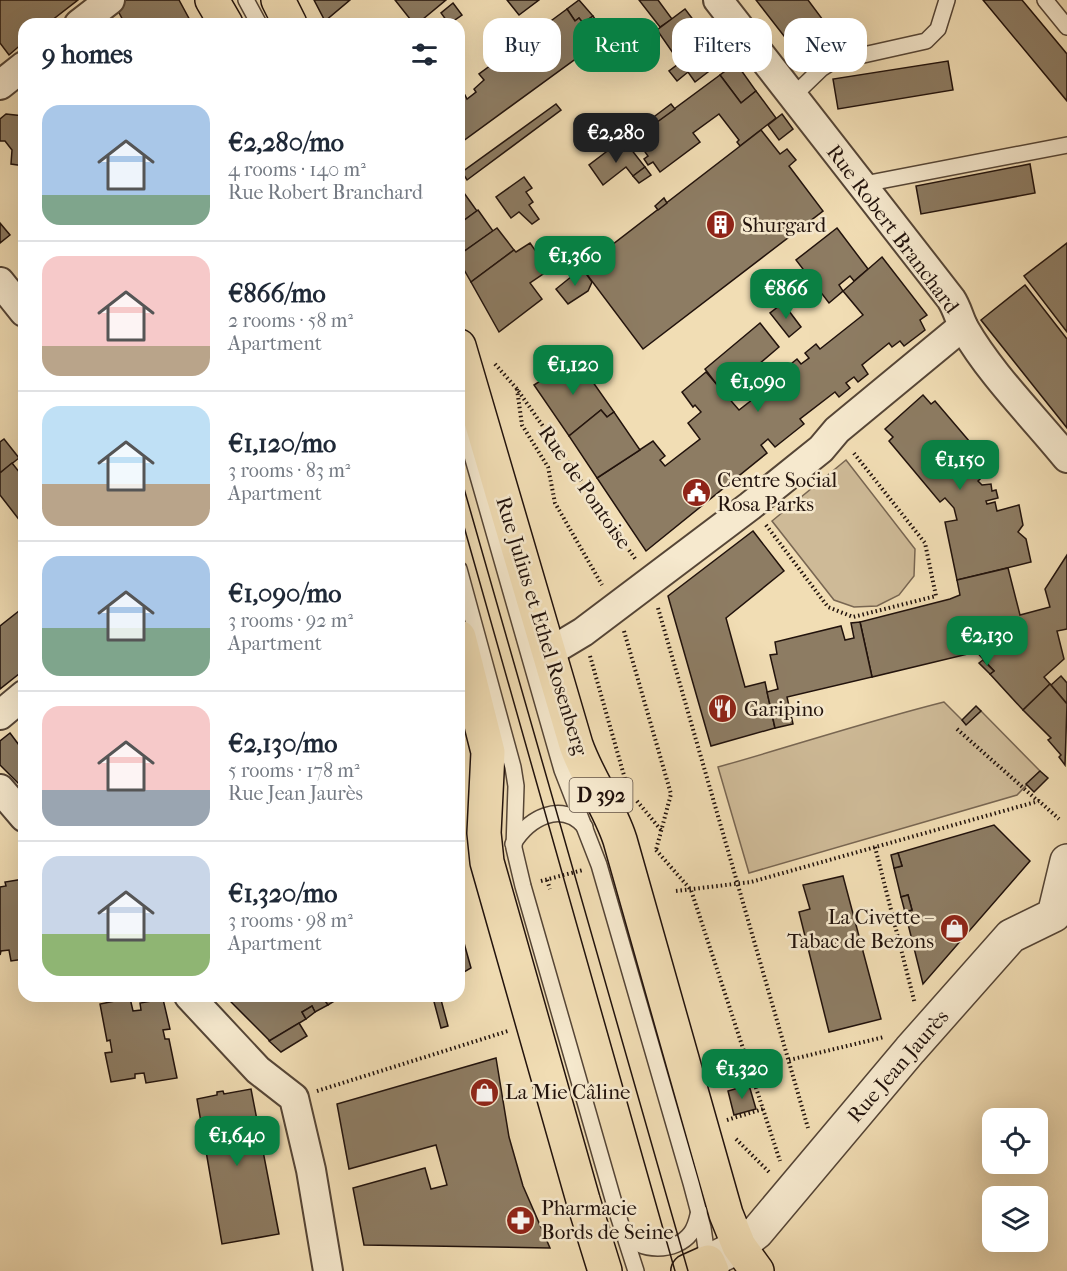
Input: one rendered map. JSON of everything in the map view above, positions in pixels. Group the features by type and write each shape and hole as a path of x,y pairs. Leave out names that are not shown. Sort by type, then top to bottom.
{"main road":[{"path":"212,0 222,18"},
{"path":"278,0 287,18"},
{"name":"Rue Julius et Ethel Rosenberg","path":"465,367 582,762 610,812 617,832 718,1185 748,1258"},
{"path":"465,660 487,746 484,833 489,870 605,1271"}],"street":[{"path":"87,18 110,0"},
{"name":"Rue Robert Branchard","path":"718,0 951,299 960,312 963,326 993,368 1067,458"},
{"path":"0,85 18,71"},
{"path":"0,282 18,304"},
{"path":"548,653 583,632 750,506 821,449 837,429 963,326"},
{"path":"0,715 18,700"},
{"path":"0,789 18,810"},
{"name":"Rue Jean Jaurès","path":"703,1268 748,1258 757,1232 910,1050 1011,936 1060,921 1067,861"},
{"path":"196,1002 258,1070 294,1098 311,1170 328,1271"}],"lane":[{"path":"246,0 256,18"},
{"path":"793,96 821,69 832,62 926,41 938,29 947,0"},
{"path":"1045,0 1067,27"},
{"path":"860,185 1067,145"},
{"path":"465,431 562,770 599,865 699,1211 703,1268"},
{"path":"465,590 512,758 516,786 513,844 523,886 636,1271"},
{"path":"513,844 531,822 552,814 568,814 585,827"},
{"path":"623,1230 628,1238 643,1246 668,1247 689,1235 696,1225 699,1211"}],"path":[{"name":"Rue de Pontoise","path":"491,359 517,389 640,566"},
{"path":"517,389 522,425 548,467 555,503 600,577 604,591"},
{"path":"750,506 828,607 853,617 936,596 925,543 837,429"},
{"path":"658,598 657,604 809,1132"},
{"path":"623,623 671,794 656,850 691,890 782,1164"},
{"path":"587,645 626,780"},
{"path":"957,729 1059,819"},
{"path":"635,799 661,831"},
{"path":"676,891 739,884 1039,801"},
{"path":"875,847 916,1005"},
{"path":"538,882 592,867"},
{"path":"547,880 549,889"},
{"path":"294,1098 508,1031"},
{"path":"789,1060 890,1035"},
{"path":"720,1091 717,1081 751,1072"},
{"path":"727,1120 763,1109"},
{"path":"724,1110 729,1127"},
{"path":"730,1134 772,1175"}],"shaded area":[{"path":"846,460 915,549 914,576 899,595 877,606 854,607 834,600 772,521"},
{"path":"944,702 966,724 981,711 1040,771 1017,795 749,873 718,767"}],"building":[{"path":"0,0 78,0 55,18 18,18 18,47 9,55 0,43"},
{"path":"116,0 179,0 189,18 122,18 116,7"},
{"path":"314,0 350,0 329,18 323,18"},
{"path":"395,0 446,0 424,18 409,18"},
{"path":"507,0 539,0 519,15"},
{"path":"579,0 593,16 573,18 567,9"},
{"path":"639,0 658,0 672,19 660,27 660,18 653,18"},
{"path":"756,0 808,0 822,18 784,18 784,36"},
{"path":"983,0 1022,0 1067,54 1067,101"},
{"path":"453,3 462,15 458,18 445,18 441,13"},
{"path":"567,9 573,18 573,61 561,70 561,18 555,18"},
{"path":"685,9 692,18 673,18"},
{"path":"672,19 672,52 660,34 660,28"},
{"path":"948,61 953,90 838,109 833,79"},
{"path":"672,69 672,72 688,72 677,81 669,71"},
{"path":"483,71 558,72 465,140 465,95 467,99 476,92 474,89 484,80 479,74"},
{"path":"688,72 708,72 695,82"},
{"path":"724,72 742,72 756,91 741,103 720,75"},
{"path":"720,75 741,103 756,91 776,118 740,146 737,142 739,140 719,114 693,133 700,142 660,172 653,162 648,165 644,159 648,156 635,138"},
{"path":"556,104 561,110 467,180 465,170"},
{"path":"671,104 675,109 635,138 631,134"},
{"path":"6,114 18,115 18,165 11,164 12,150 5,141 0,141 0,119"},
{"path":"782,114 793,129 779,140 768,125"},
{"name":"Shurgard","path":"761,130 780,154 787,149 796,160 789,166 823,211 643,349 582,268"},
{"path":"624,139 627,144 614,154 610,149"},
{"path":"627,144 645,167 633,176 626,167 603,185 589,165 610,149 614,154"},
{"path":"1030,164 1035,193 921,214 916,186"},
{"path":"645,167 651,175 639,183 633,176"},
{"path":"524,177 532,188 526,192 533,202 529,205 539,219 532,224 519,212 511,218 496,197"},
{"path":"465,194 477,211 465,220"},
{"path":"664,198 667,203 658,210 655,206"},
{"path":"478,210 493,231 465,251 465,220"},
{"path":"0,223 10,235 0,243"},
{"path":"497,228 514,250 471,282 465,272 465,251"},
{"path":"837,228 868,269 854,281 850,276 839,285 843,291 829,303 796,260"},
{"path":"530,243 549,270 530,283 542,299 499,332 471,282 514,250 516,252"},
{"path":"1067,243 1067,332 1024,276"},
{"path":"882,257 927,315 920,320 925,330 904,346 900,341 892,347 889,343 862,365 868,374 858,382 854,377 846,383 850,388 839,397 835,392 800,419 804,424 775,447 768,439 761,445 767,453 646,551 597,478 653,441 665,456 660,460 665,466 700,439 688,423 701,412 695,405 693,407 682,392 706,372 739,410 753,399 751,396 770,381 785,399 788,396 775,377 797,359 801,364 809,358 805,353 816,344 820,349 863,315 843,291"},
{"path":"582,268 592,282 588,291 568,304 556,289"},
{"path":"1025,285 1067,339 1067,428 981,320"},
{"path":"783,303 801,327 789,337 770,313"},
{"path":"760,323 779,347 724,394 705,369"},
{"path":"576,358 614,412 607,417 601,410 569,436 534,385"},
{"path":"923,395 931,404 935,401 987,462 983,466 988,472 978,481 982,485 991,484 992,491 996,490 998,498 986,501 987,504 995,502 997,511 1019,505 1023,525 1018,532 1026,539 1031,562 957,580 945,522 957,520 954,508 945,498 940,502 889,441 893,437 885,429"},
{"path":"601,410 607,417 614,412 640,450 597,478 569,436"},
{"path":"4,439 18,459 0,473 0,442"},
{"path":"12,463 18,470 18,518 0,495 0,473"},
{"path":"753,531 784,571 726,618 745,687 765,682 775,728 711,746 668,596"},
{"path":"1067,555 1067,629 1057,631 1064,659 1044,677 1050,684 1023,710 990,674 994,671 972,647 967,649 968,654 872,677 860,622 950,599 960,595 957,580 1008,568 1020,615 1050,607 1045,589"},
{"path":"18,612 18,675 0,689 0,626"},
{"path":"860,622 872,677 787,697 793,724 775,728 767,692 778,689 770,655 777,654 775,642 841,626 845,640 854,638 851,623"},
{"path":"983,660 994,671 990,674 979,663"},
{"path":"1061,676 1067,683 1067,704 1051,685"},
{"path":"1050,684 1067,704 1065,765 1059,757 1061,755 1048,740 1051,738 1023,710"},
{"path":"976,706 981,711 966,725 962,720"},
{"path":"10,733 18,744 18,783 0,765 0,741"},
{"path":"1040,771 1048,778 1034,792 1026,784"},
{"path":"994,825 1030,861 923,984 905,912 912,910 908,895 901,897 894,868 902,866 898,853"},
{"path":"898,853 902,866 894,868 891,855"},
{"path":"843,876 881,1019 829,1032 799,912 810,909 803,885"},
{"path":"18,880 18,960 11,961 9,950 1,951 0,955 0,887 6,886 5,882"},
{"path":"908,895 912,910 905,912 901,897"},
{"path":"465,946 471,968 465,972"},
{"path":"131,1002 133,1011 141,1010 140,1003 164,1002 170,1029 163,1030 165,1039 169,1039 177,1078 146,1083 144,1073 135,1074 135,1078 111,1082 105,1053 112,1052 110,1040 107,1041 100,1004"},
{"path":"231,1002 326,1002 328,1005 315,1012 312,1006 302,1012 306,1019 270,1041"},
{"path":"434,1002 442,1002 448,1026 441,1028"},
{"path":"312,1006 315,1012 306,1019 302,1012"},
{"path":"299,1023 307,1036 281,1052 269,1041"},
{"path":"496,1058 509,1137 523,1186 550,1248 364,1245 353,1188 425,1168 431,1189 447,1185 436,1145 349,1169 337,1104"},
{"path":"749,1085 756,1109 734,1115 728,1091"},
{"path":"251,1089 279,1234 222,1244 197,1099 217,1095 217,1092 223,1091 224,1094"}],"tram line":[{"path":"465,492 688,1271"},
{"path":"465,530 675,1271"}],"place":[{"name":"Shurgard","path":"721,225"},
{"name":"Centre Social Rosa Parks","path":"696,492"},
{"name":"Garipino","path":"723,709"},
{"name":"La Civette – Tabac de Bezons","path":"955,929"},
{"name":"La Mie Câline","path":"484,1092"},
{"name":"Pharmacie Bords de Seine","path":"520,1220"}]}
